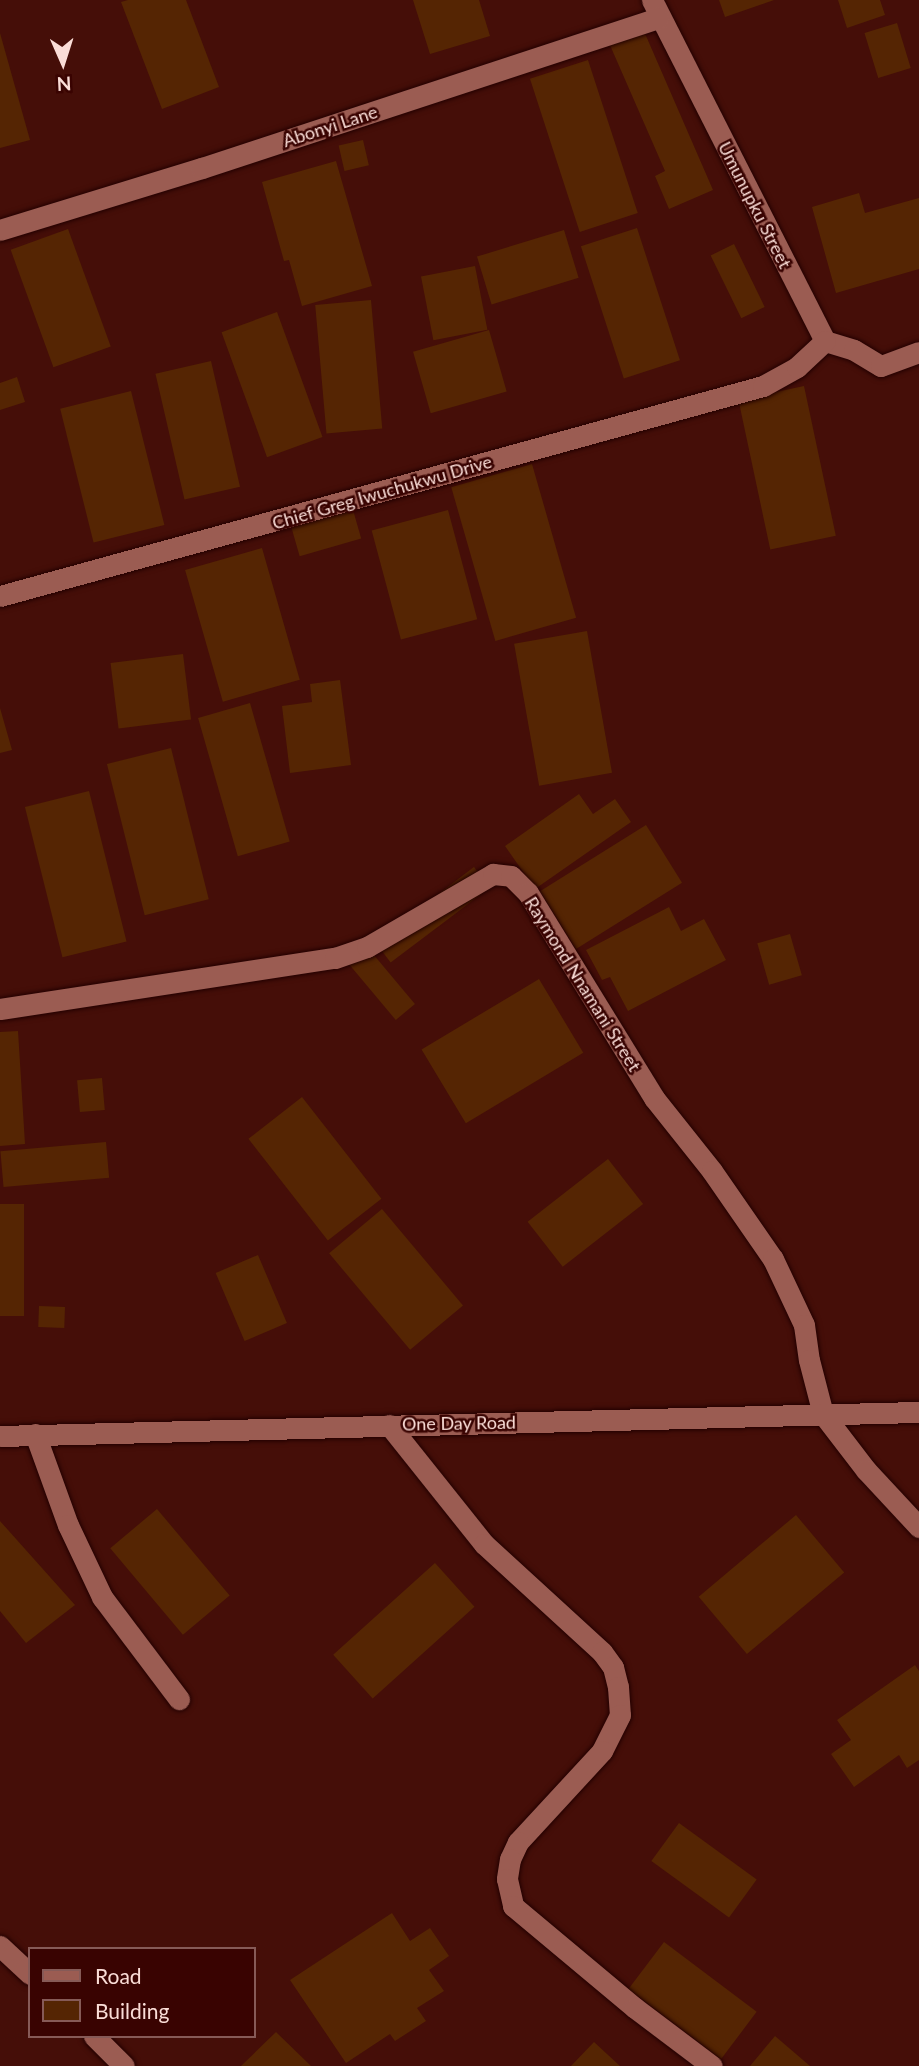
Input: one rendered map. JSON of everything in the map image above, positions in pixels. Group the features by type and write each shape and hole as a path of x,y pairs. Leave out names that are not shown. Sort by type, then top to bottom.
{"street":[{"name":"Abonyi Lane","path":"0,230 202,168 655,9"},
{"name":"Umunupku Street","path":"655,9 825,341"},
{"path":"825,341 855,350 881,366 919,352"},
{"name":"Chief Greg Iwuchukwu Drive","path":"0,596 763,386 797,367 825,341"},
{"name":"Raymond Nnamani Street","path":"0,1009 335,958 367,947 493,874 511,876 528,893 654,1098 712,1171 773,1259 804,1325 809,1360 823,1414"},
{"name":"One Day Road","path":"0,1436 919,1412"},
{"path":"823,1414 866,1470 919,1527"},
{"path":"388,1425 484,1544 602,1652 613,1667 621,1715 602,1751 518,1842 507,1879 513,1906 635,2008 712,2066"},
{"path":"35,1434 68,1525 102,1597 179,1699"},
{"path":"0,1946 28,1972"},
{"path":"96,2038 124,2066"}],"building":[{"path":"186,0 219,87 162,109 121,2"},
{"path":"413,0 479,0 490,36 430,54"},
{"path":"719,0 774,0 725,17"},
{"path":"838,0 880,0 885,15 847,28"},
{"path":"640,22 713,190 669,209 655,176 665,171 606,36"},
{"path":"897,23 911,68 878,78 864,33"},
{"path":"0,33 30,140 0,148"},
{"path":"588,60 638,213 580,232 530,79"},
{"path":"363,140 369,165 344,171 339,146"},
{"path":"336,161 372,286 302,306 289,260 284,261 262,182"},
{"path":"859,193 865,213 919,198 919,269 836,293 812,207"},
{"path":"637,228 680,360 624,378 581,246"},
{"path":"68,229 111,346 53,367 11,250"},
{"path":"564,230 579,278 492,304 477,257"},
{"path":"734,244 765,307 741,318 711,255"},
{"path":"475,266 487,330 433,340 421,276"},
{"path":"371,300 382,429 326,433 315,305"},
{"path":"277,312 322,437 267,457 222,332"},
{"path":"489,330 507,392 431,413 413,352"},
{"path":"211,361 240,487 184,500 155,374"},
{"path":"17,377 25,402 0,410 0,383"},
{"path":"804,386 836,536 770,550 738,400"},
{"path":"131,391 164,525 94,543 60,409"},
{"path":"532,464 576,618 495,641 451,487"},
{"path":"351,503 361,539 300,556 289,521"},
{"path":"448,510 477,619 401,640 372,530"},
{"path":"262,548 300,680 223,702 185,570"},
{"path":"587,631 612,773 539,786 514,644"},
{"path":"183,654 191,720 119,728 111,663"},
{"path":"340,680 351,765 290,773 282,706 312,702 310,684"},
{"path":"250,703 290,841 238,856 198,718"},
{"path":"0,708 12,750 0,753"},
{"path":"171,748 209,899 145,915 107,764"},
{"path":"89,791 126,941 62,957 25,807"},
{"path":"579,794 593,814 615,799 631,822 535,889 505,846"},
{"path":"646,825 682,883 576,949 540,891"},
{"path":"474,867 490,888 391,962 375,942"},
{"path":"669,907 681,931 704,919 726,960 628,1011 610,977 602,980 586,950"},
{"path":"790,934 802,975 769,985 757,943"},
{"path":"368,948 415,1004 396,1020 349,964"},
{"path":"539,979 583,1053 466,1123 422,1050"},
{"path":"18,1031 25,1144 0,1146 0,1032"},
{"path":"102,1078 105,1110 80,1112 77,1080"},
{"path":"302,1097 381,1199 328,1241 248,1139"},
{"path":"106,1142 109,1178 4,1187 0,1151"},
{"path":"608,1159 643,1204 563,1267 528,1222"},
{"path":"0,1204 24,1204 24,1316 0,1316"},
{"path":"382,1209 463,1306 410,1350 329,1253"},
{"path":"258,1255 287,1323 245,1341 216,1273"},
{"path":"39,1306 65,1307 64,1328 38,1327"},
{"path":"157,1509 230,1596 183,1635 110,1548"},
{"path":"796,1515 844,1572 747,1654 699,1597"},
{"path":"0,1521 75,1605 26,1643 0,1611"},
{"path":"435,1563 474,1607 373,1699 333,1655"},
{"path":"915,1665 919,1671 919,1760 907,1768 899,1755 854,1787 831,1754 851,1740 837,1720"},
{"path":"679,1823 757,1879 729,1917 651,1861"},
{"path":"392,1913 410,1941 430,1928 449,1956 429,1970 444,1991 417,2008 426,2021 395,2041 390,2034 346,2063 290,1980"},
{"path":"664,1942 757,2012 721,2059 628,1989"},
{"path":"276,2032 311,2066 241,2066"},
{"path":"775,2036 810,2066 750,2066"},
{"path":"594,2042 620,2066 571,2066"}]}
